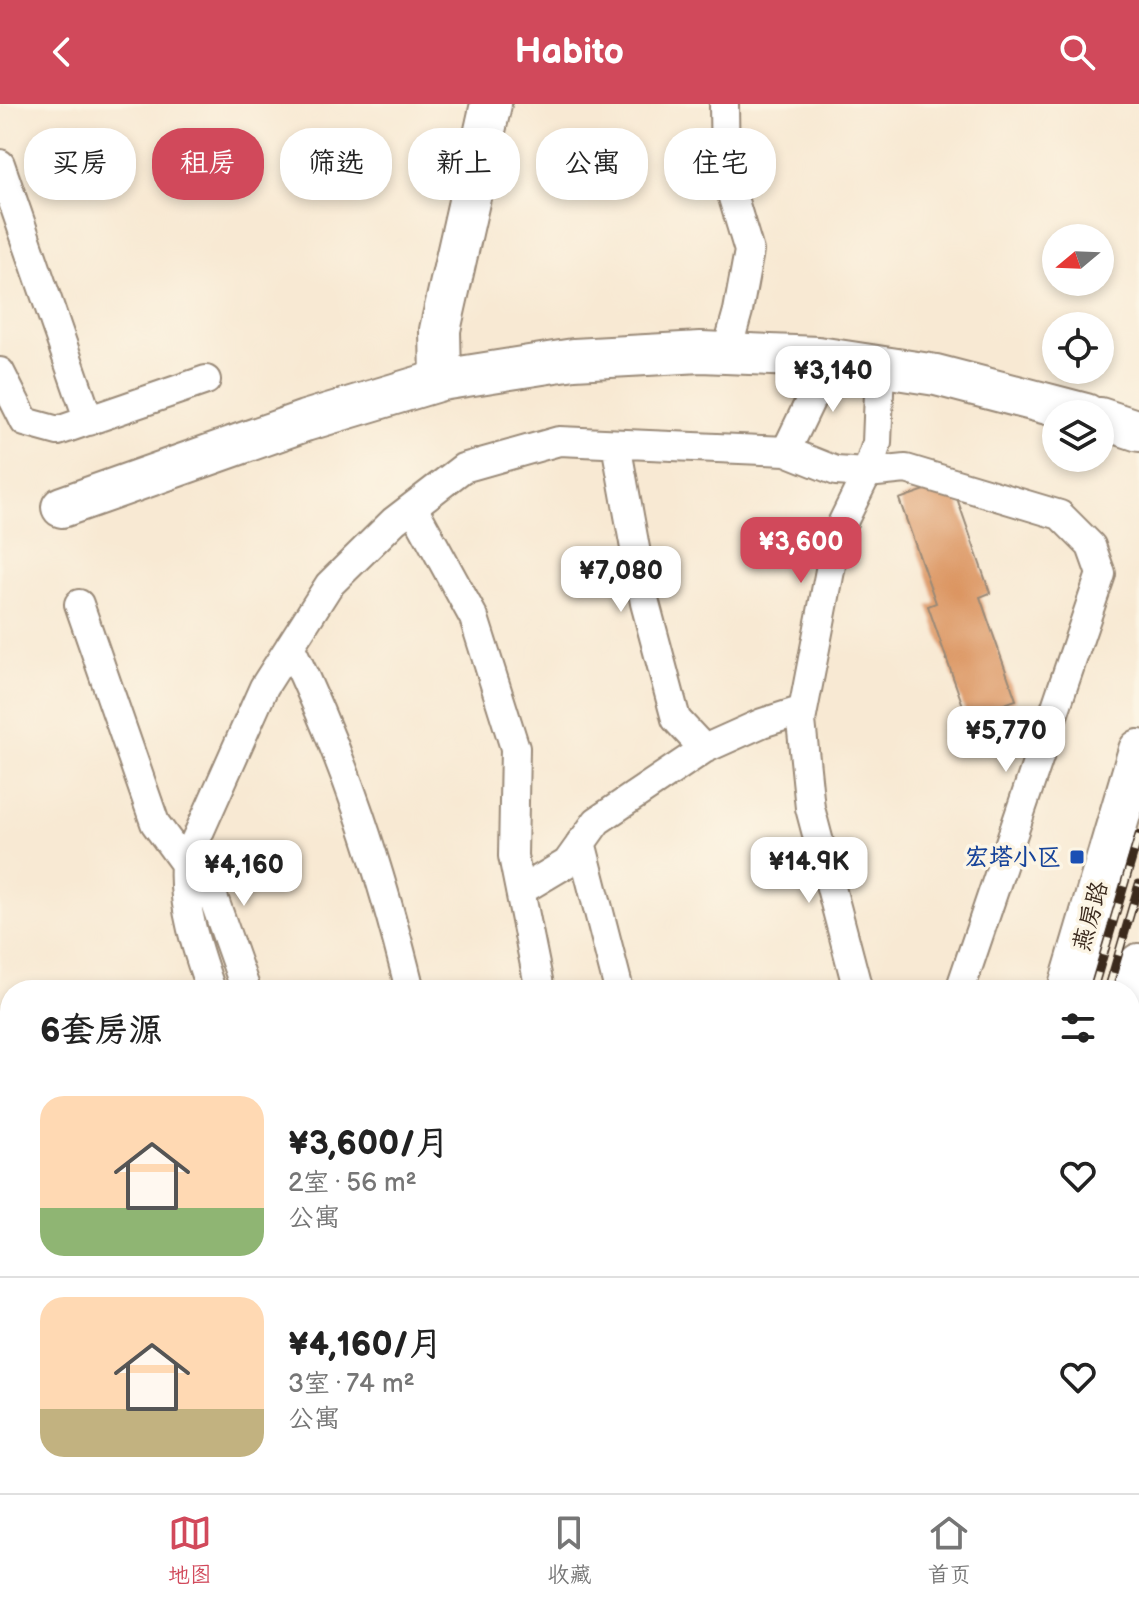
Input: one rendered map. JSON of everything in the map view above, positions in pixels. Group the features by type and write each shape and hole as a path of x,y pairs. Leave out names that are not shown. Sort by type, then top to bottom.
{"street":[{"path":"441,380 440,330 491,104"},
{"path":"724,104 725,171 749,251 726,354"},
{"path":"0,164 89,421"},
{"path":"62,507 305,421 441,380 574,359 701,352 818,357 936,375 1042,403"},
{"path":"786,451 811,399 818,357"},
{"path":"855,980 810,808 801,721 837,534 867,473 877,443 880,367"},
{"path":"0,372 25,422 58,431 206,380"},
{"path":"1114,423 1139,431"},
{"path":"207,980 196,948 183,883 189,853 264,687 329,585 394,521 463,468 559,441 786,451 836,471 867,473 906,469 1060,515 1091,546 1101,574 963,980"},
{"path":"616,444 645,603 676,719 704,749"},
{"path":"413,507 474,618 515,748 513,856 538,980"},
{"path":"79,604 155,823 189,853 242,980"},
{"path":"290,646 320,709 356,803 384,887 407,980"},
{"path":"520,891 567,863 597,821 704,749 762,723 803,710"},
{"name":"燕房路","path":"1071,980 1138,756"},
{"path":"581,842 616,980"}],"building":[{"path":"951,481 990,593 980,597 1016,700 967,717 928,606 936,603 899,499"}],"railway":[{"path":"1096,980 1139,835"},
{"path":"1111,980 1139,884"}],"place":[{"name":"宏塔小区","path":"1077,857"}]}
